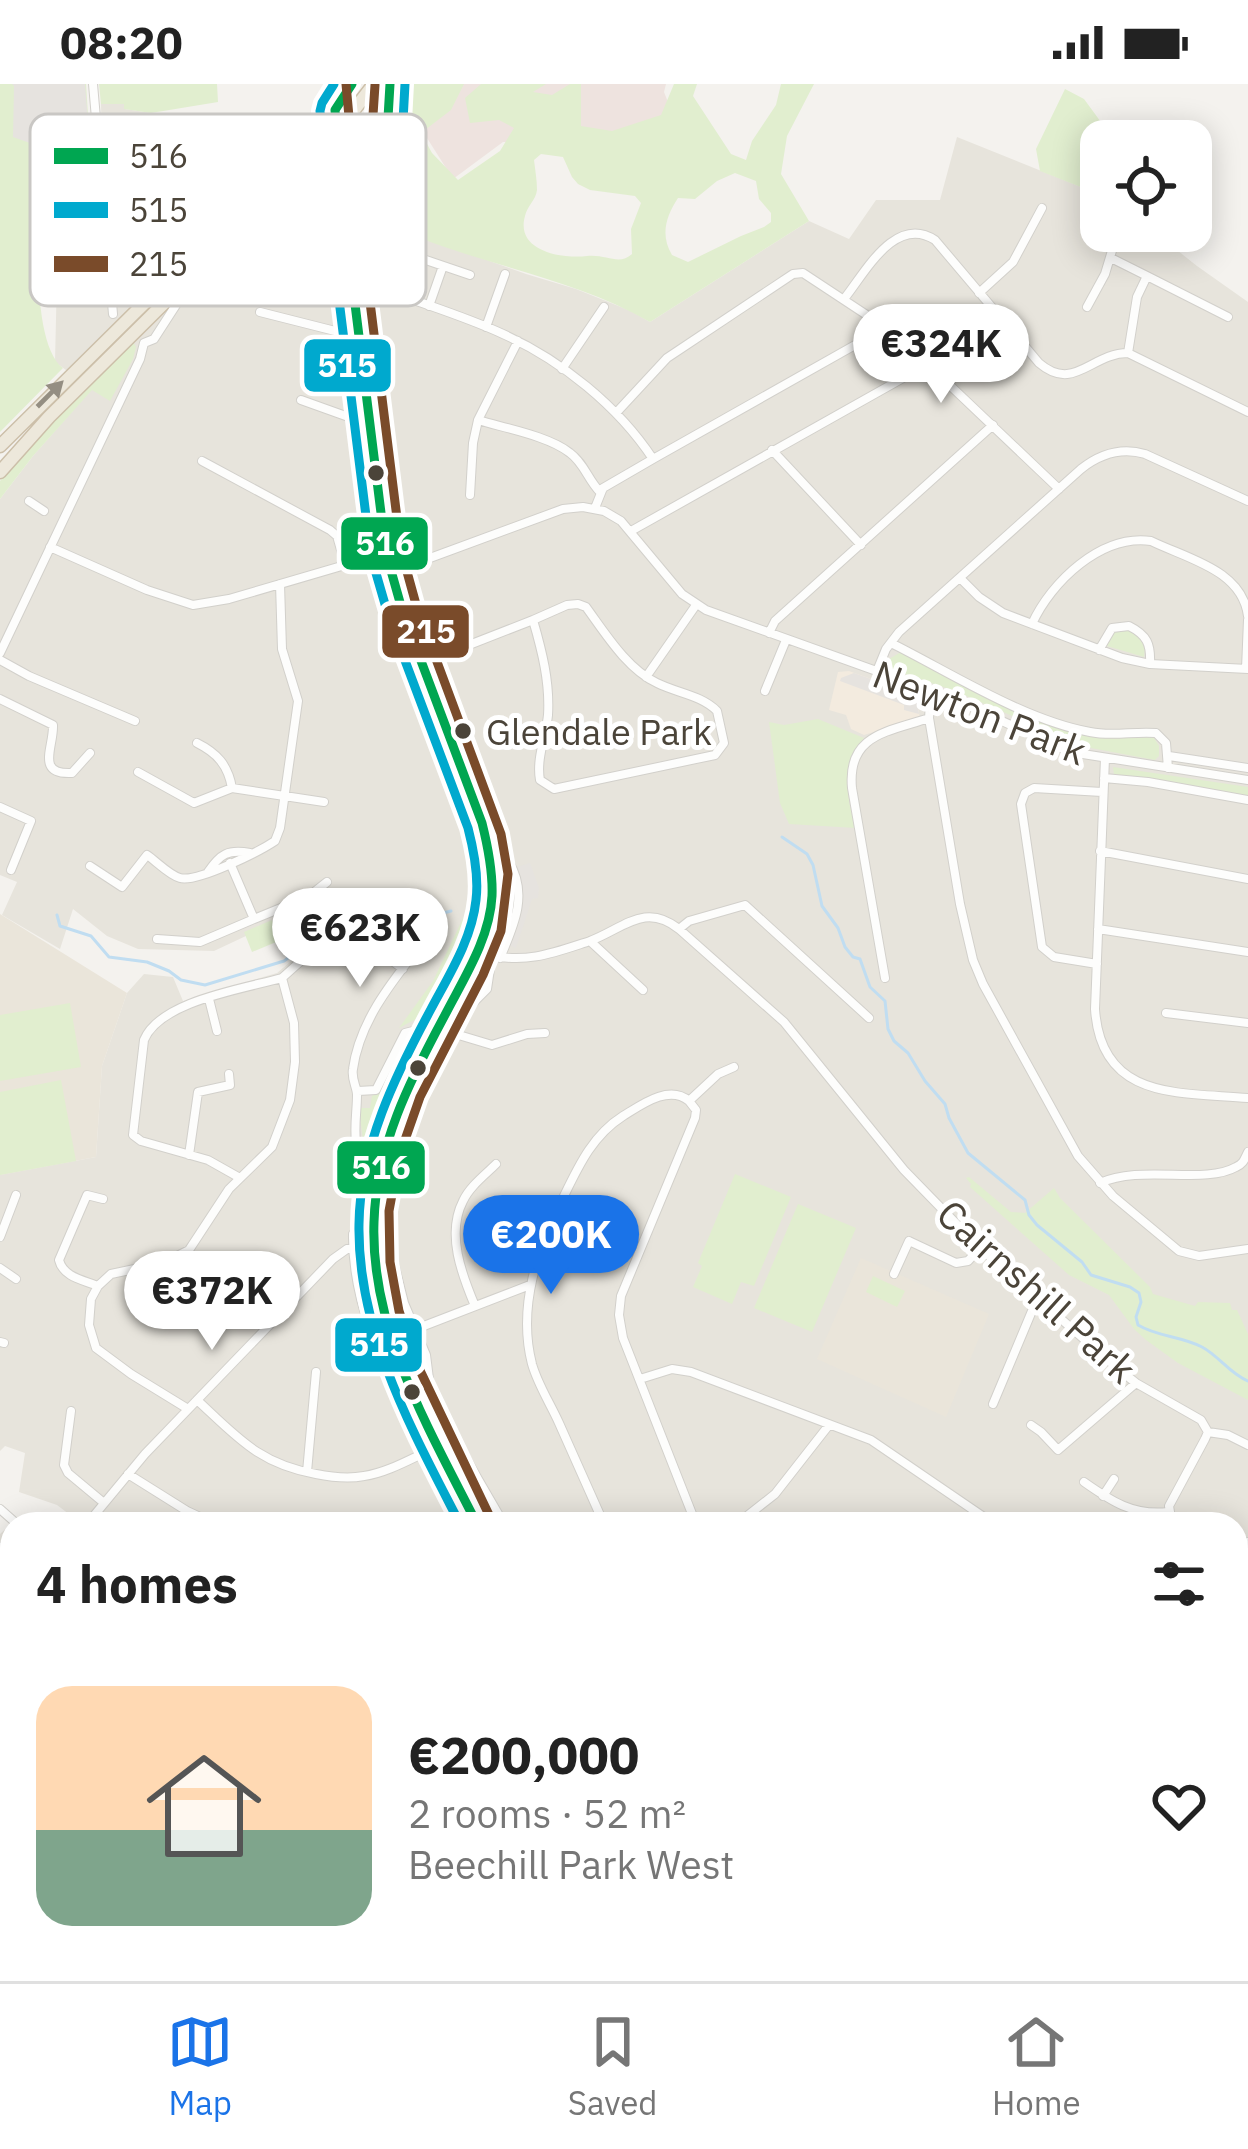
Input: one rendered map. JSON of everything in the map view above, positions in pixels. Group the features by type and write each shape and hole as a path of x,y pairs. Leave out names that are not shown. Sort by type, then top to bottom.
{"highway":[{"path":"330,114 352,84"},
{"path":"351,114 374,84"},
{"path":"387,114 390,84"},
{"path":"334,110 335,114"},
{"path":"0,446 140,306"},
{"path":"0,472 142,306"},
{"path":"355,306 386,554 492,864 490,955 433,1036 407,1088 377,1186 373,1246 377,1287 394,1350 471,1512"}],"main road":[{"path":"331,84 334,110"}],"street":[{"path":"93,84 95,114"},
{"path":"979,293 1013,262 1042,208"},
{"path":"844,299 890,243 916,232 935,240 1039,363 1057,375 1076,373 1107,356 1128,353 1248,412"},
{"path":"1087,307 1112,252"},
{"path":"1110,258 1228,317"},
{"path":"426,260 470,275"},
{"path":"429,306 443,266"},
{"path":"616,413 667,358 793,274 803,273 887,327 1059,489"},
{"path":"486,327 505,274"},
{"path":"1128,353 1137,297 1147,276"},
{"path":"426,305 518,341 562,369 616,413 653,459"},
{"path":"122,306 125,321 144,344"},
{"path":"135,721 29,676 0,657 144,344 154,339 175,306"},
{"path":"370,306 379,382"},
{"path":"562,369 604,307"},
{"path":"260,312 358,333"},
{"path":"391,572 563,509 595,508 599,492 887,327"},
{"path":"470,495 478,420 518,341"},
{"path":"631,531 928,364"},
{"path":"301,400 354,419 368,418"},
{"path":"478,420 569,452 599,492"},
{"path":"769,633 785,612 993,425"},
{"path":"772,449 861,545"},
{"path":"877,672 891,643 1059,489 1109,453 1144,454 1248,502"},
{"path":"202,461 330,530 337,536 345,564"},
{"path":"29,501 62,520"},
{"name":"Newton Park","path":"595,508 614,515 631,531 682,594 696,604 979,709 1056,747 1248,780"},
{"path":"960,578 991,606 1032,624 1099,650 1150,664 1247,669 1248,618 1241,592 1230,579 1151,542 1138,540 1106,548 1071,572 1052,590 1032,624"},
{"path":"50,547 193,605 208,605 386,554"},
{"path":"90,866 122,887 147,854 180,878 192,878 275,841 298,695 282,650 280,584"},
{"path":"422,663 568,605 578,604 586,607 637,670 717,711 724,743 721,749 708,759 554,789 545,786 538,774 548,719 547,682 533,620"},
{"path":"646,676 696,604"},
{"path":"1099,650 1112,628 1129,626 1147,639 1150,664"},
{"path":"765,691 786,640"},
{"path":"891,643 1057,724 1108,735 1156,733 1166,743 1168,768"},
{"path":"931,690 928,718 973,960 1073,1148 1100,1183 1179,1251 1212,1256 1248,1249"},
{"path":"0,699 53,724 48,759 53,769 72,772 90,753"},
{"path":"885,978 851,770 872,737 928,718"},
{"path":"197,743 221,760 232,788"},
{"path":"1169,756 1248,768"},
{"path":"1105,758 1097,1028 1124,1073 1154,1090 1248,1098"},
{"path":"138,772 190,802 232,788 324,802"},
{"path":"1103,778 1248,800"},
{"path":"1096,964 1054,957 1042,947 1021,804 1025,793 1034,788 1102,793"},
{"path":"0,807 31,821 11,870"},
{"path":"487,839 510,865 519,911 490,955 487,989 466,1009 410,1118 389,1201 390,1252 421,1341 438,1410 497,1512"},
{"path":"1100,851 1248,879"},
{"path":"208,872 226,852 251,854"},
{"path":"230,863 254,919"},
{"path":"492,864 510,865"},
{"path":"157,939 200,942 308,897 327,883"},
{"path":"490,955 534,958 590,941 644,916 661,917 679,929 689,921 745,905 869,1018"},
{"name":"Cairnshill Park","path":"679,929 784,1022 902,1166 980,1248 1136,1383 1201,1420 1208,1432 1248,1445"},
{"path":"1098,929 1248,952"},
{"path":"240,1178 223,1166 136,1139 132,1130 146,1033 170,1012 282,978 326,940 345,934 365,941 403,969"},
{"path":"426,938 374,1011 358,1049 353,1083 358,1090 370,1092 380,1084 405,1033 418,1030 433,1036"},
{"path":"590,941 643,990"},
{"path":"188,1409 96,1348 89,1309 98,1286 110,1274 183,1255 223,1197 272,1148 290,1100 296,1039 282,978"},
{"path":"209,999 218,1031"},
{"path":"1166,1012 1248,1023"},
{"path":"452,1033 492,1045 545,1033"},
{"path":"689,1100 718,1074 734,1067"},
{"path":"189,1155 198,1092 230,1085 229,1074"},
{"path":"356,1142 358,1090"},
{"path":"598,1512 531,1360 530,1285 545,1234 596,1138 659,1096 676,1094 689,1100 695,1118 619,1304 623,1338 691,1512"},
{"path":"1100,1183 1129,1174 1226,1171 1241,1164 1248,1153"},
{"path":"476,1306 456,1256 459,1206 496,1164"},
{"path":"0,1235 16,1195"},
{"path":"98,1286 68,1274 59,1260 87,1195 103,1199"},
{"path":"353,1234 369,1330 455,1512"},
{"path":"894,1274 911,1237 956,1263 968,1261 980,1248"},
{"path":"97,1512 196,1400 333,1259 353,1248 373,1246"},
{"path":"0,1268 16,1279"},
{"path":"416,1329 530,1285"},
{"path":"993,1404 1037,1299"},
{"path":"394,1350 421,1341"},
{"path":"640,1380 681,1370 872,1440 977,1512"},
{"path":"307,1472 316,1372"},
{"path":"1058,1450 1136,1383"},
{"path":"196,1400 266,1459 307,1472 364,1476 439,1447"},
{"path":"70,1411 64,1466 104,1502"},
{"path":"752,1512 775,1494 829,1424"},
{"path":"1030,1425 1042,1432 1064,1460"},
{"path":"1168,1512 1208,1432"},
{"path":"128,1474 191,1512"},
{"path":"1103,1496 1114,1479"},
{"path":"1084,1482 1123,1508 1150,1512"}],"shaded area":[{"path":"85,84 87,114 30,114 30,143 13,137 14,86"},
{"path":"452,84 666,84 664,92 673,115 595,141 503,142 453,179 426,136 426,119"},
{"path":"101,104 125,104 125,109 151,114 101,114"},
{"path":"957,137 1080,187 1080,252 1179,252 1248,302 1248,1512 66,1512 19,1492 25,1453 5,1446 0,1451 0,1175 96,1157 102,1066 127,993 144,974 173,977 183,1001 277,973 345,916 312,905 214,951 138,949 107,936 73,909 60,949 2,915 17,882 0,875 0,499 92,389 55,362 56,306 426,306 426,238 576,289 650,322 809,221 849,239 876,200 940,200"},
{"path":"849,671 916,695 920,718 864,735 851,729 846,715 829,710 838,672"},
{"path":"854,673 916,695 919,714 840,681"},
{"path":"530,863 538,898 532,899 516,948 495,940 506,907 505,882 520,877 517,867"},
{"path":"0,914 127,993 102,1066 96,1157 0,1175"},
{"path":"861,1258 989,1314 946,1417 817,1359"}],"green space":[{"path":"0,84 86,84 88,114 30,114 30,306 41,306 51,352 63,368 0,432"},
{"path":"99,84 217,84 218,102 151,113 124,109 124,104 101,104"},
{"path":"385,84 378,114 365,114 377,92 374,88"},
{"path":"405,84 464,84 451,110 426,129 426,114 399,114"},
{"path":"481,84 546,84 533,92 552,95 570,84 581,84 581,126 612,131 661,115 674,84 697,84 693,96 731,154 746,160 752,141 776,105 781,84 814,84 787,136 781,174 809,221 650,322 582,291 426,240 426,142 458,180 500,151 514,128 499,120 470,123 465,98","holes":["541,154 563,157 578,184 635,196 641,203 631,229 632,254 617,259 565,256 543,250 527,237 526,212 537,190 534,160","735,173 756,181 771,222 688,262 672,255 666,226 678,198 695,199"]},
{"path":"1065,89 1084,99 1099,120 1080,120 1080,187 1040,171 1036,149"},
{"path":"132,340 136,347 133,359 110,401 92,390 0,499 0,481"},
{"path":"1117,629 1128,629 1146,642 1144,657 1107,646"},
{"path":"901,652 1047,724 1104,738 1153,736 1159,756 1155,760 1059,742 955,691 893,670 889,659"},
{"path":"818,719 864,738 852,759 848,781 856,828 789,824 780,803 769,722 784,725"},
{"path":"1113,767 1248,787 1248,796 1114,775"},
{"path":"476,851 478,898 468,940 427,1021 414,1020 399,1028 433,981 465,914"},
{"path":"272,920 281,940 252,952 244,932"},
{"path":"70,1003 81,1067 0,1081 0,1015"},
{"path":"418,1036 384,1114 363,1197 359,1197 357,1175 364,1148 359,1108 370,1108 372,1096 383,1089 410,1040"},
{"path":"61,1080 76,1161 0,1175 0,1092"},
{"path":"735,1174 791,1197 754,1286 741,1282 732,1304 693,1287 702,1266 698,1263"},
{"path":"969,1177 1011,1212 1025,1213 1054,1188 1153,1294 1195,1306 1198,1302 1230,1303 1248,1334 1248,1400 1146,1340 1109,1295 1069,1275 970,1187"},
{"path":"798,1204 856,1228 812,1332 754,1308"},
{"path":"383,1228 409,1335 405,1336 400,1333 386,1274"},
{"path":"873,1276 905,1291 897,1307 866,1292"}],"waterway":[{"path":"782,837 807,854 822,906 845,947 860,959 870,987 885,1001 894,1041 945,1104 968,1153 1025,1200 1037,1225 1091,1275 1139,1293 1138,1325 1202,1347 1248,1381"},
{"path":"57,915 60,926 91,936 109,957 147,962 181,980 205,985 284,961 349,905 366,903 420,919 451,911"}],"transit line":[{"name":"515","path":"320,114 334,84"},
{"name":"215","path":"346,84 349,114"},
{"name":"516","path":"335,114 352,84"},
{"name":"516","path":"388,114 390,84"},
{"name":"515","path":"403,114 405,84"},
{"name":"215","path":"373,114 375,85"},
{"name":"515","path":"340,306 371,556 389,618 468,828 477,882 465,943 382,1113 366,1167 359,1224 361,1264 377,1342 454,1512"},
{"name":"516","path":"355,306 386,553 403,613 482,823 490,859 490,912 481,942 397,1115 381,1167 374,1222 375,1262 392,1340 471,1512"},
{"name":"215","path":"370,306 401,550 417,608 501,834 508,874 501,931 420,1097 399,1157 389,1211 390,1262 415,1360 488,1512"}],"place":[{"name":"Glendale Park","path":"463,731"}]}
